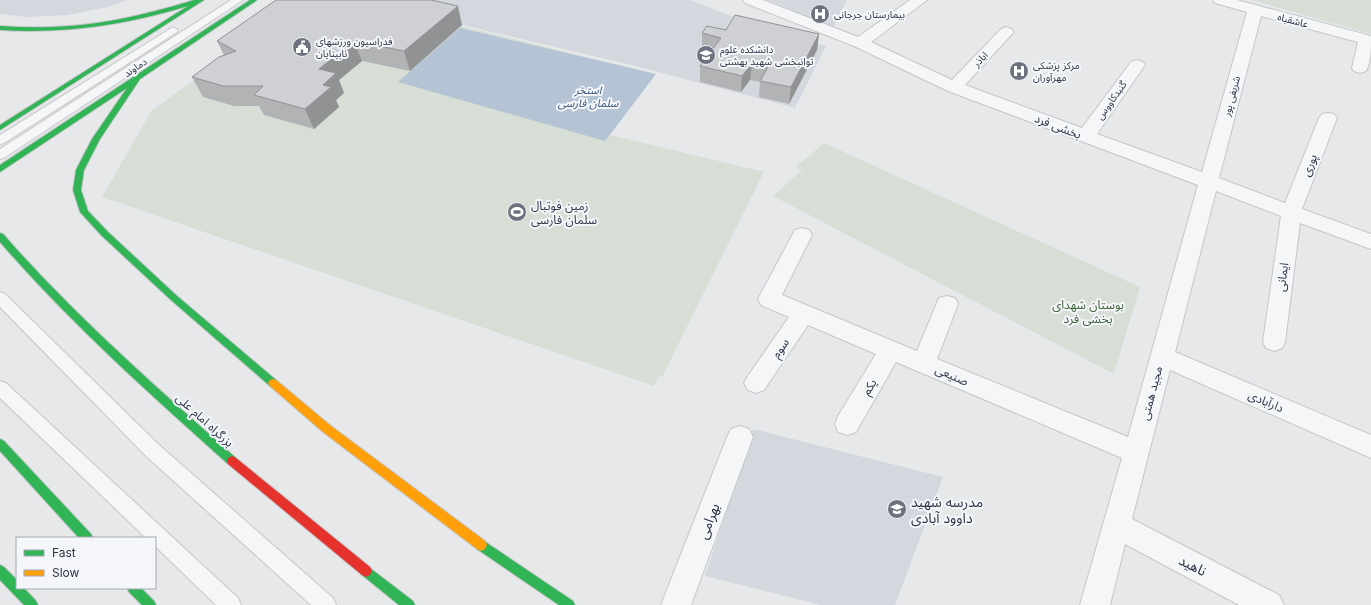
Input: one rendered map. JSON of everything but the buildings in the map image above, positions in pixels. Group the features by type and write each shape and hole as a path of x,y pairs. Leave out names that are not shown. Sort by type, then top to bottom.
{"main road":[{"path":"0,28 35,32 99,27 158,14 201,0"},
{"name":"دماوند","path":"5,129 201,0"},
{"name":"دماوند","path":"0,168 24,146 137,78 254,0"},
{"path":"137,78 96,138 80,170 77,190 84,212 105,234 174,298 327,429 466,535 569,605"},
{"name":"بزرگراه امام علی","path":"0,236 24,265 117,358 250,477 409,605"},
{"path":"0,444 86,537"},
{"path":"0,571 16,588"},
{"path":"17,589 32,605"},
{"path":"134,589 150,605"}],"street":[{"name":"بخشی فرد","path":"750,0 860,43 954,87 1371,242"},
{"path":"860,43 920,0"},
{"name":"عاشقباه","path":"1220,0 1369,41 1360,68"},
{"name":"شریفی پور","path":"1208,181 1255,10"},
{"name":"اباذر","path":"954,87 1006,32"},
{"name":"گنبدکاووس","path":"1086,136 1137,65"},
{"name":"پوری","path":"1290,212 1328,118"},
{"name":"مجید همتی","path":"1095,605 1208,181"},
{"name":"ایمانی","path":"1274,342 1290,212"},
{"name":"صنیعی","path":"802,235 770,298 1135,452"},
{"path":"924,363 947,304"},
{"name":"سوم","path":"756,383 804,313"},
{"name":"یکم","path":"847,424 891,349"},
{"name":"دارآبادی","path":"1161,356 1371,447"},
{"name":"بهرامی","path":"676,605 740,437"},
{"name":"ناهید","path":"1116,525 1269,605"}],"lane":[{"path":"0,140 5,129 220,0"},
{"path":"0,155 24,146 238,0"},
{"path":"0,298 152,450 326,605"},
{"path":"0,388 231,605"}],"shaded area":[{"path":"0,0 127,0 108,7 67,15 26,17 0,14"},
{"name":"دانشکده علوم توانبخشی شهید بهشتی","path":"357,0 690,0 787,38 826,46 795,108 631,65"},
{"name":"بیمارستان جرجانی","path":"768,0 847,0 833,27"},
{"path":"753,429 943,477 895,605 821,605 705,576"}],"green space":[{"path":"308,0 356,0 656,74 610,135 764,172 662,377 659,376 654,386 102,197 152,110"},
{"path":"1252,0 1371,0 1371,34"},
{"name":"بوستان شهدای بخشی فرد","path":"824,143 1140,287 1114,374 773,196 802,170 796,167"}],"water":[{"name":"استخر سلمان فارسی","path":"460,28 656,74 605,141 398,82"}],"traffic: fast":[{"path":"0,28 52,30 102,25 150,15 200,0"},
{"path":"0,128 201,0"},
{"path":"0,169 254,0"},
{"path":"137,78 96,139 80,170 77,190 84,212 105,234 174,298 273,383"},
{"path":"0,236 26,267 83,325 232,461"},
{"path":"0,444 86,537"},
{"path":"481,545 569,605"},
{"path":"0,571 16,588"},
{"path":"366,571 409,605"},
{"path":"17,589 32,605"},
{"path":"134,589 150,605"}],"traffic: slow":[{"path":"273,383 327,429 481,545"}],"traffic: jam":[{"path":"232,461 366,571"}],"place":[{"name":"بیمارستان جرجانی","path":"820,14"},
{"name":"فدراسیون ورزشهای نابینایان","path":"302,47"},
{"name":"دانشکده علوم توانبخشی شهید بهشتی","path":"706,55"},
{"name":"مرکز پزشکی مهرآوران","path":"1019,71"},
{"name":"زمین فوتبال سلمان فارسی","path":"517,212"},
{"name":"مدرسه شهید داوود آبادی","path":"897,509"}]}
